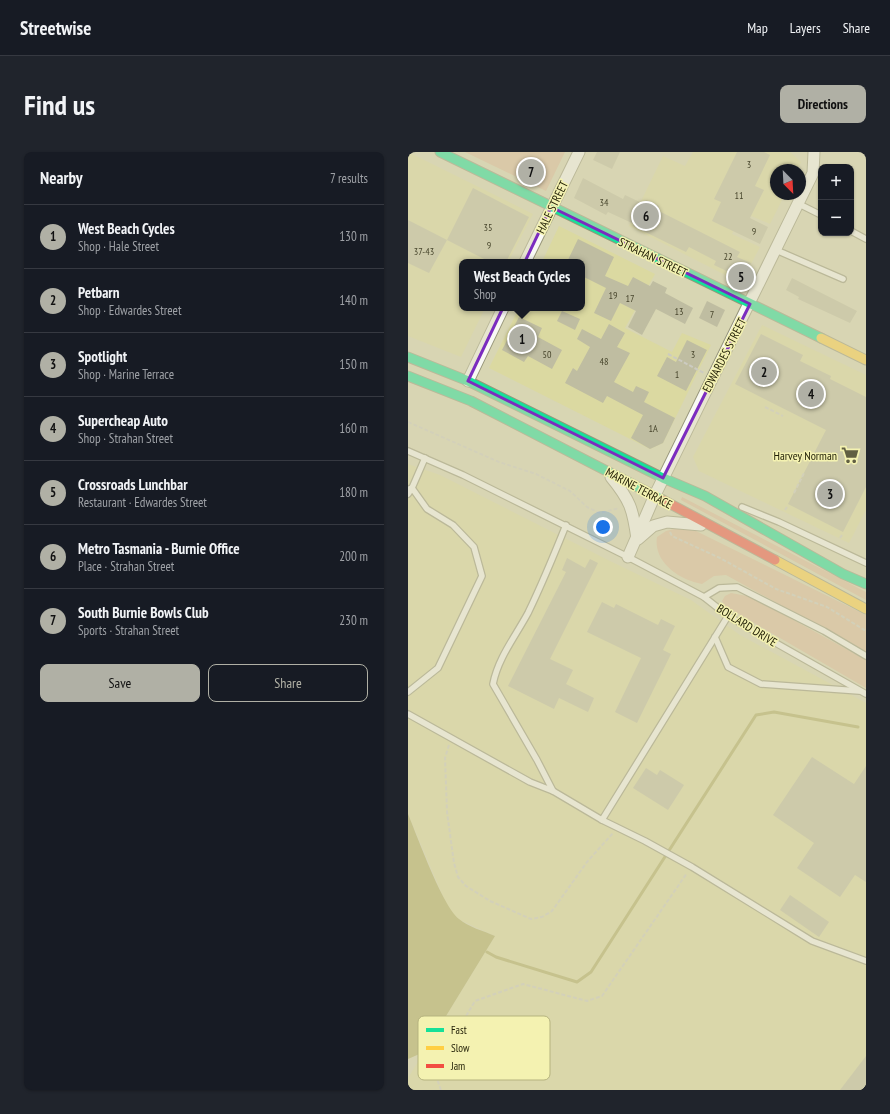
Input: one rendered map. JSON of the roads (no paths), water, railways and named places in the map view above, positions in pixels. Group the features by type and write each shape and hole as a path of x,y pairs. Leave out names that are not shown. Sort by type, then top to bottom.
{"main road":[{"name":"STRAHAN STREET","path":"440,152 750,304 865,356"},
{"name":"MARINE TERRACE","path":"408,357 468,381 663,478 705,496 843,574 866,584"},
{"name":"MARINE TERRACE","path":"408,376 470,401 606,470 866,609"}],"street":[{"name":"HALE STREET","path":"526,259 579,152"},
{"name":"EDWARDES STREET","path":"628,557 663,478 799,204 813,173 814,152"},
{"path":"468,381 502,311"},
{"path":"606,470 628,498 633,514 637,539"},
{"path":"637,539 653,526 667,522 697,524 722,532"}],"lane":[{"path":"799,204 818,214"},
{"path":"854,233 866,239"},
{"path":"776,250 843,279"},
{"name":"BOLLARD DRIVE","path":"408,451 463,475 566,525 704,597 728,616 864,692"},
{"path":"408,494 425,458"},
{"path":"408,692 438,668 482,576 474,547 453,525 427,509 410,488"},
{"path":"705,496 739,506 779,522 866,563"},
{"path":"553,791 538,760 493,684 496,667 520,627 544,582 566,525"},
{"path":"704,597 719,588 738,587 824,631 866,656"},
{"path":"602,820 728,616"},
{"path":"714,637 728,667 761,684 864,692"},
{"path":"408,714 530,782 553,791 602,820 645,841 692,867 812,941 866,961"}],"waterway":[{"path":"487,952 496,957 577,982 591,972 756,715 774,712 858,727"}],"place":[{"name":"South Burnie Bowls Club","path":"531,172"},
{"name":"Metro Tasmania - Burnie Office","path":"646,216"},
{"name":"Crossroads Lunchbar","path":"741,277"},
{"name":"West Beach Cycles","path":"522,339"},
{"name":"Petbarn","path":"764,372"},
{"name":"Supercheap Auto","path":"811,394"},
{"name":"Harvey Norman","path":"850,455"},
{"name":"Spotlight","path":"830,494"}]}
